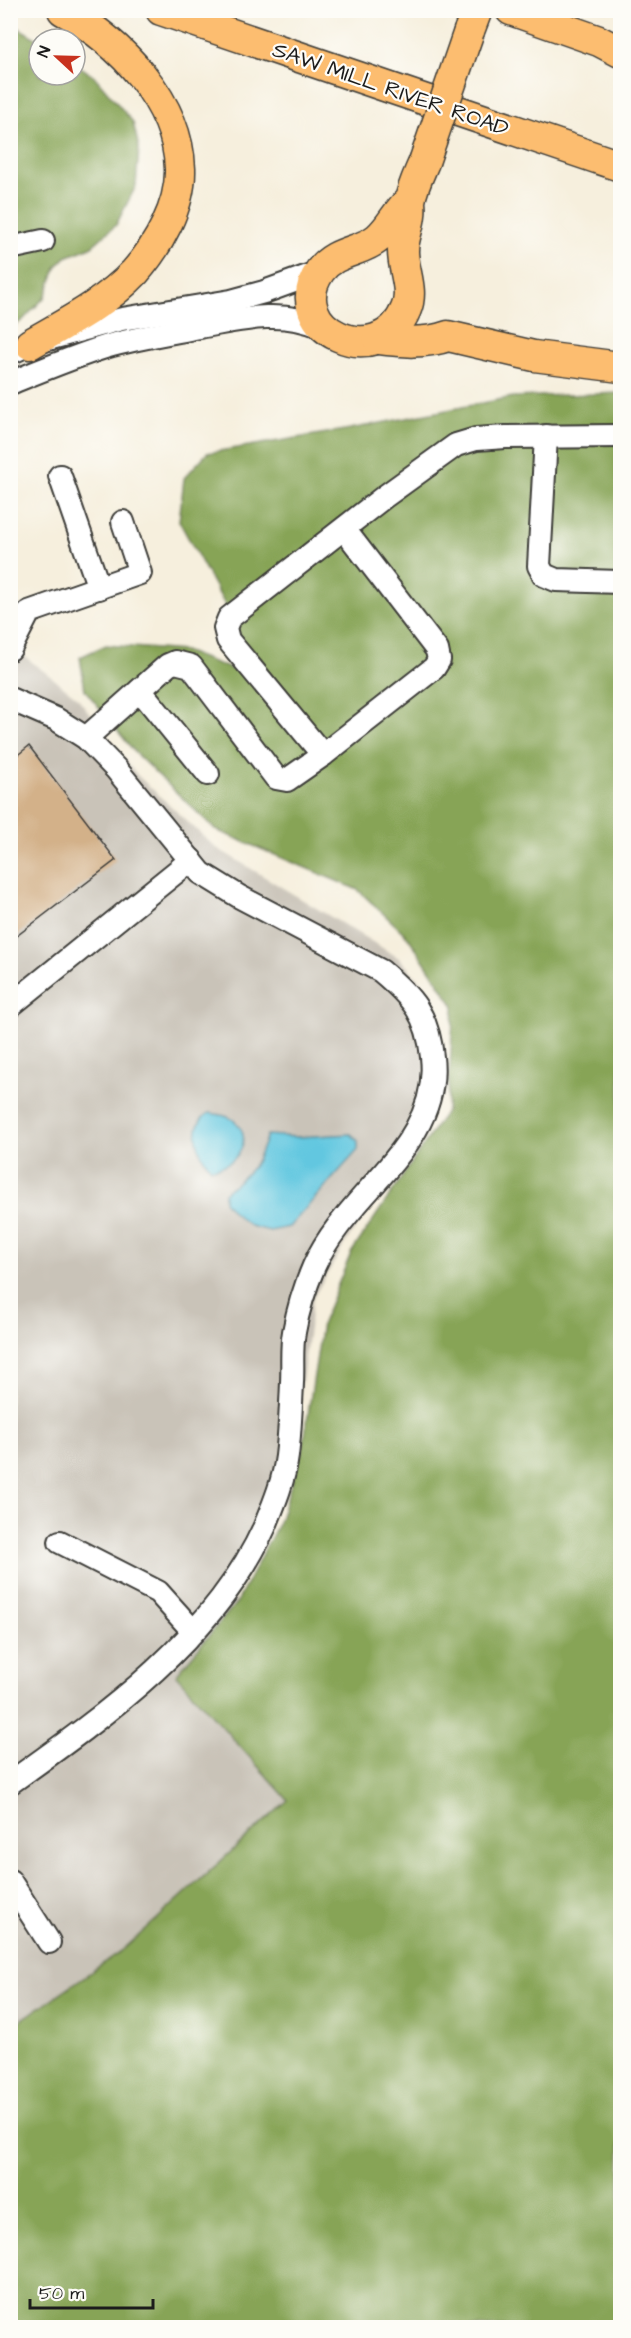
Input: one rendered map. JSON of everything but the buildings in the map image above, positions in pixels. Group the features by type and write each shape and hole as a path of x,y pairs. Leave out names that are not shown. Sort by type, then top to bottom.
{"main road":[{"path":"20,349 101,302 135,272 158,240 174,206 180,170 175,134 159,101 135,66 104,37 63,10"},
{"name":"SAW MILL RIVER ROAD","path":"161,10 621,166"},
{"path":"511,10 599,41 621,52"},
{"path":"378,339 391,330 406,309 407,283 403,249 411,215 410,200 473,21"},
{"path":"410,200 398,210 390,226 378,238 359,249 338,255 319,272 314,285 312,306 322,327 332,334 354,342 378,339 434,341 448,336 534,356 621,366"},
{"path":"359,249 378,252 392,259 407,283 418,312 441,328 448,336"}],"street":[{"path":"10,248 43,241"},
{"path":"20,349 122,319 231,301 319,272"},
{"path":"10,383 105,347 156,335 262,316 307,320 322,327"},
{"path":"546,436 539,566 544,575 556,580 621,582"},
{"path":"323,755 228,640 225,628 229,618 456,445 477,439 621,436"},
{"path":"60,476 99,588"},
{"path":"10,650 29,612 140,573 123,522"},
{"path":"86,738 168,665 176,662 191,666 276,777 287,780 323,755 434,668 439,660 437,650 344,529"},
{"path":"140,690 207,774"},
{"path":"10,699 56,719 86,738 116,770 201,873 240,897 381,971 419,1010 430,1039 434,1074 426,1111 408,1144 343,1220 315,1263 302,1296 293,1334 287,1458 275,1503 252,1554 220,1602 169,1657 78,1735 10,1783"},
{"path":"10,1006 191,860"},
{"path":"60,1542 158,1592 193,1631"},
{"path":"10,1881 49,1942"}],"shaded area":[{"path":"10,645 77,697 138,776 215,847 399,958 433,995 439,1100 404,1164 349,1237 313,1298 297,1418 234,1596 398,1899 10,2173"}],"green space":[{"path":"10,23 27,33 27,87 87,87 87,71 95,77 133,122 139,148 136,186 116,225 91,247 66,257 57,266 45,297 22,321 11,328"},
{"path":"620,393 620,2327 11,2327 10,2028 124,1949 288,1800 176,1675 237,1602 279,1522 303,1447 322,1323 351,1253 447,1110 454,1006 408,937 358,890 216,830 137,755 85,690 80,657 106,645 184,651 242,673 237,627 179,521 184,478 207,453 350,429 513,397"}],"water":[{"path":"209,1113 232,1119 243,1134 241,1150 229,1163 220,1167 211,1168 206,1162 197,1139 198,1125"},
{"path":"351,1134 358,1141 358,1150 289,1227 270,1231 250,1226 224,1201 224,1193 255,1163 267,1135 297,1137"}]}
